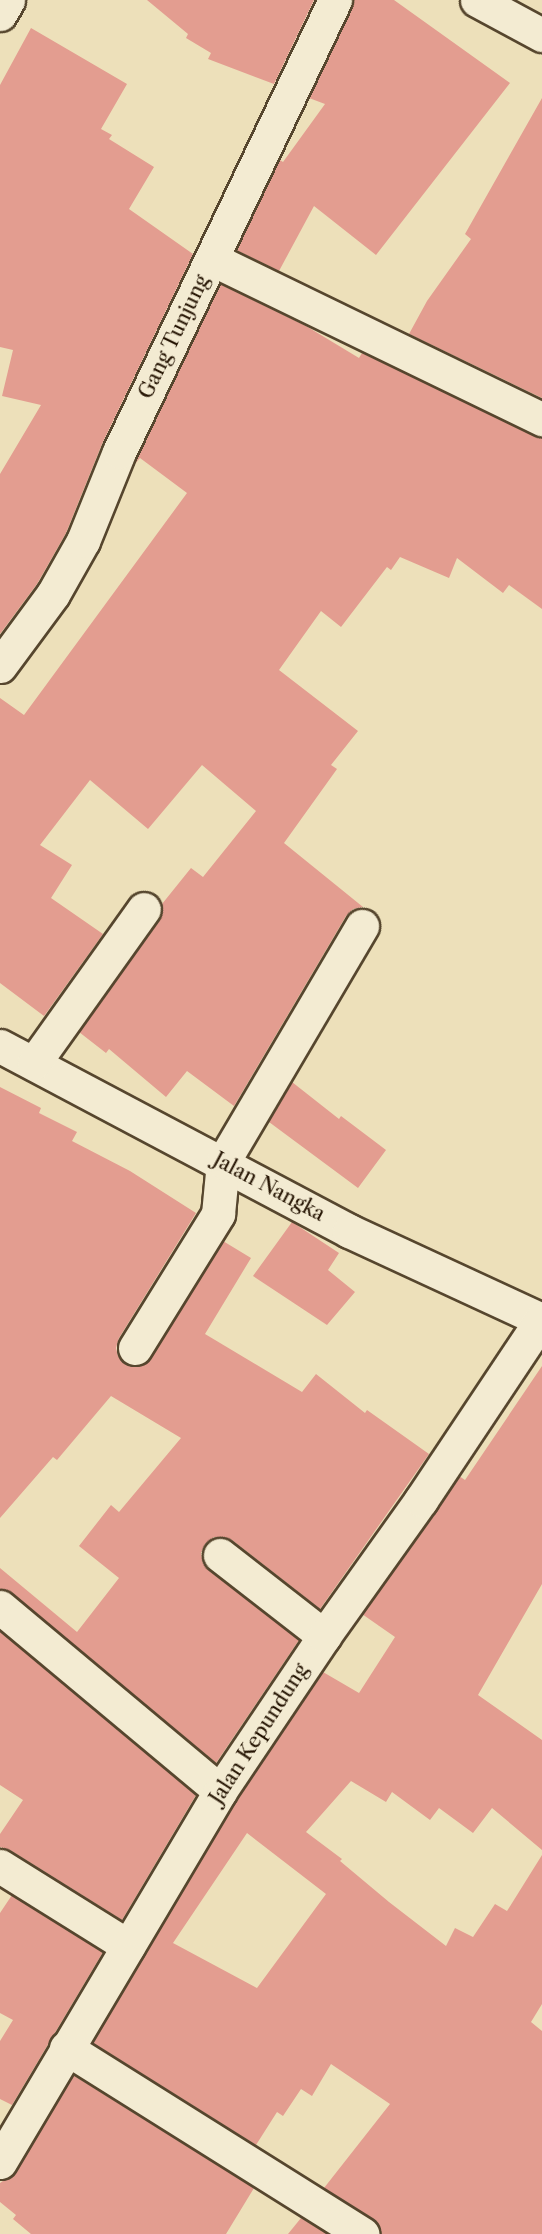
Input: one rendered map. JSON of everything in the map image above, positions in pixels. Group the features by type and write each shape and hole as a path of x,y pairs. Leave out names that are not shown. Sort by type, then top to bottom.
{"street":[{"path":"0,14 8,0"},
{"name":"Gang Tunjung","path":"0,666 53,594 83,541 119,452 335,0"},
{"path":"477,0 542,35"},
{"path":"212,259 542,418"},
{"path":"34,1063 144,909"},
{"path":"135,1348 218,1214 223,1162 362,926"},
{"name":"Jalan Nangka","path":"0,1046 223,1162 349,1231 542,1320"},
{"name":"Jalan Kepundung","path":"0,2162 220,1791 542,1320"},
{"path":"220,1555 324,1636"},
{"path":"0,1606 220,1791"},
{"path":"0,1866 128,1946"},
{"path":"66,2048 362,2234"}],"building":[{"path":"147,0 314,0 274,84 208,59 211,53 186,38 188,34"},
{"path":"354,0 394,0 510,83 376,255 314,206 279,271 236,250 280,160 283,162 325,104 309,98"},
{"path":"31,28 127,84 101,129 112,135 109,139 154,167 129,209 193,254 102,444 66,533 37,584 0,634 0,474 41,405 2,396 13,350 0,347 0,85"},
{"path":"542,98 542,398 409,334 427,301 471,239 465,234"},
{"path":"220,284 306,326 359,358 362,353 542,438 542,609 509,585 503,593 457,558 449,578 400,557 391,570 387,567 341,627 321,611 279,670 358,731 331,765 337,769 284,843 363,907 353,909 346,916 234,1106 187,1071 166,1097 109,1049 106,1053 79,1032 159,920 162,904 191,868 203,877 256,811 202,765 148,829 90,780 40,845 72,865 51,898 103,934 44,1016 0,983 0,698 24,715 187,493 140,458 133,466"},
{"path":"292,1082 339,1119 341,1116 386,1150 358,1188 269,1122"},
{"path":"0,1087 41,1108 39,1113 77,1132 72,1141 130,1171 196,1213 119,1338 116,1348 118,1356 125,1364 135,1367 151,1358 223,1241 251,1258 205,1334 302,1392 316,1374 365,1413 367,1410 429,1454 320,1609 232,1540 214,1537 205,1544 201,1553 203,1563 208,1569 299,1640 216,1763 12,1593 0,1589 0,1568 77,1632 119,1578 79,1546 111,1505 119,1512 181,1438 111,1396 57,1460 53,1457 0,1518"},
{"path":"292,1222 339,1253 328,1270 355,1292 327,1325 253,1276"},
{"path":"542,1366 542,1584 478,1695 542,1740 542,1850 492,1808 473,1833 439,1808 430,1820 392,1792 386,1802 351,1781 306,1832 342,1859 340,1861 389,1902 446,1946 455,1928 473,1937 495,1904 507,1911 542,1855 542,2004 531,2022 542,2031 542,2234 381,2234 372,2218 324,2188 390,2104 331,2064 312,2096 301,2089 283,2116 277,2112 256,2145 93,2043 236,1801 323,1672 359,1693 395,1637 362,1614 459,1476 465,1480","holes":["247,1833 326,1894 257,1988 173,1943"]},
{"path":"0,1631 196,1795 122,1920 10,1850 0,1847 0,1834 23,1800 0,1785"},
{"path":"12,1895 103,1952 12,2105 0,2099 0,2041 13,2020 0,2013 0,1913"},
{"path":"73,2075 254,2188 226,2234 31,2234 13,2219 16,2215 0,2202 0,2183 16,2172"},
{"path":"301,2218 327,2234 288,2234"}]}
